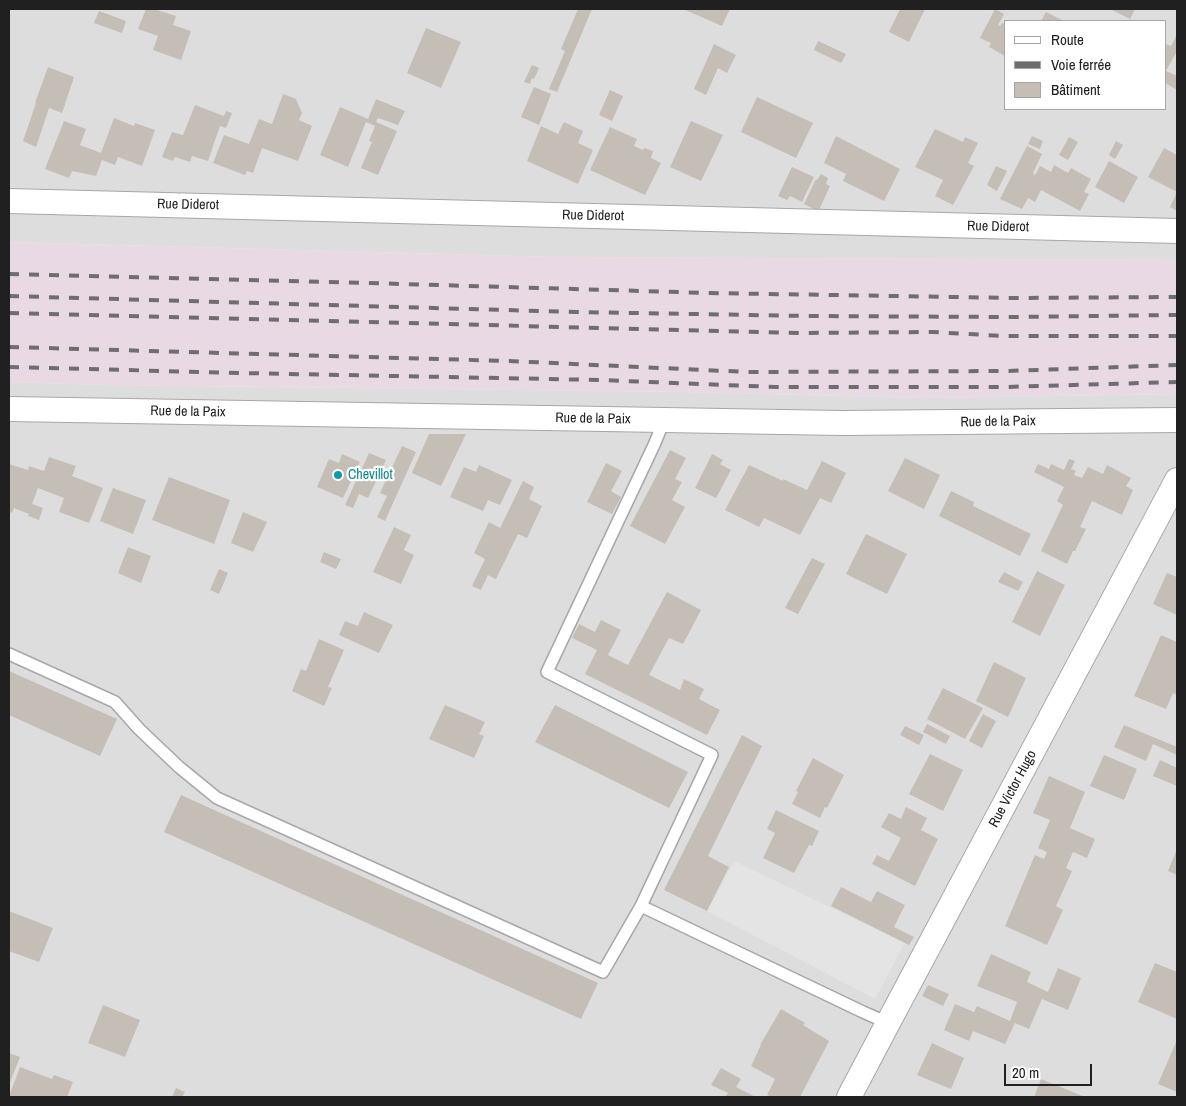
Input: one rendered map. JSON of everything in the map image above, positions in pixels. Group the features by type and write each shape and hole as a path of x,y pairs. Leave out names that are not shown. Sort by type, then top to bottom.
{"street":[{"name":"Rue Diderot","path":"9,201 1177,231"},
{"name":"Rue de la Paix","path":"9,409 852,423 1177,420"},
{"name":"Rue Victor Hugo","path":"849,1097 1177,480"}],"lane":[{"path":"9,654 115,702 139,729 179,767 217,798 603,972 641,906 712,755 546,672 664,421"},
{"path":"641,906 888,1023"}],"shaded area":[{"path":"9,9 1177,9 1177,260 555,257 9,242"},
{"path":"9,242 555,257 1177,260 1177,394 924,398 684,392 106,385 9,382"},
{"path":"9,382 106,385 684,392 923,398 1177,394 1177,1097 9,1097"},
{"path":"734,861 905,943 875,999 707,911"}],"building":[{"path":"146,9 154,9 176,16 173,25 191,31 181,60 153,50 158,36 138,29"},
{"path":"578,9 592,9 557,92 549,89 565,51 561,49"},
{"path":"683,9 730,9 722,26"},
{"path":"900,9 925,9 909,42 889,32"},
{"path":"995,9 1004,14 998,25 1004,24 1004,55 989,47 991,43 980,38"},
{"path":"1110,9 1135,9 1130,19"},
{"path":"99,11 126,21 122,33 94,23"},
{"path":"1046,12 1062,20 1042,20"},
{"path":"426,28 461,42 441,88 407,73"},
{"path":"1177,34 1177,51 1166,71 1166,44 1171,46"},
{"path":"818,41 846,54 841,63 814,50"},
{"path":"714,44 736,55 727,73 718,68 706,95 694,89"},
{"path":"532,65 539,68 530,84 524,82"},
{"path":"48,67 74,77 62,113 49,108 36,147 23,141"},
{"path":"1166,71 1177,76 1177,90 1166,84"},
{"path":"534,87 551,94 539,125 521,117"},
{"path":"610,90 623,96 612,121 599,115"},
{"path":"283,94 296,99 302,113 299,120 312,126 298,161 262,148 253,173 247,171 245,175 213,163 224,135 249,144 259,119 272,124"},
{"path":"757,97 813,123 796,158 741,132"},
{"path":"376,99 405,111 398,125 378,118 376,122 397,131 378,175 361,168 372,142 369,141 375,126 366,122 348,167 320,155 340,107 368,119"},
{"path":"195,105 224,116 226,111 232,113 226,128 220,126 208,161 192,156 190,162 175,157 173,161 162,157 172,132 183,135"},
{"path":"114,118 134,126 135,123 155,130 142,166 118,157 115,165 102,160 96,176 72,171 69,178 45,169 64,121 86,129 80,145 101,153"},
{"path":"691,121 723,135 701,181 670,167"},
{"path":"564,122 583,131 578,143 593,150 578,184 527,161 541,126 558,134"},
{"path":"610,127 637,139 634,146 643,150 644,148 653,151 651,158 661,163 645,195 590,170"},
{"path":"935,129 963,142 965,137 978,143 968,163 974,166 953,205 935,196 943,180 915,167"},
{"path":"836,136 900,169 884,201 843,181 846,174 824,163"},
{"path":"1032,136 1043,141 1040,149 1028,144"},
{"path":"1069,137 1078,142 1068,160 1059,155"},
{"path":"1116,141 1123,145 1115,159 1109,155"},
{"path":"1027,146 1042,154 1033,173 1035,175 1040,166 1051,172 1054,165 1068,173 1071,168 1091,179 1084,192 1089,194 1080,211 1041,190 1035,202 1028,198 1022,209 1000,199"},
{"path":"1164,148 1177,155 1177,192 1148,177"},
{"path":"1109,161 1138,177 1124,203 1095,187"},
{"path":"996,166 1007,171 997,191 987,185"},
{"path":"792,167 814,177 802,202 790,196 787,200 778,196"},
{"path":"821,174 828,178 826,184 830,186 819,210 816,210 804,204 816,179"},
{"path":"1177,192 1177,211 1170,207"},
{"path":"429,434 466,434 441,486 412,473"},
{"path":"402,446 416,452 385,521 377,517 387,496 380,493"},
{"path":"670,450 686,458 675,479 682,482 672,500 685,507 665,544 630,526"},
{"path":"369,453 386,460 368,498 359,494 353,508 345,505"},
{"name":"Chevillot","path":"342,454 360,462 343,498 317,487 329,459 339,463"},
{"path":"712,454 723,460 720,464 731,470 716,498 695,488"},
{"path":"49,457 76,466 72,476 103,488 89,523 59,512 64,498 38,488 32,504 43,508 39,520 14,508 12,513 9,512 9,464 28,470 29,466 44,471"},
{"path":"905,458 940,475 924,509 888,491"},
{"path":"1069,459 1075,461 1071,469 1076,471 1074,475 1082,478 1088,467 1103,474 1107,465 1131,478 1126,486 1133,490 1122,515 1092,501 1080,527 1086,529 1067,564 1041,551 1063,505 1057,501 1064,487 1034,472 1038,464 1049,469 1051,464 1064,470"},
{"path":"822,461 846,473 831,503 820,498 800,535 764,518 759,527 725,510 749,465 807,490"},
{"path":"606,463 622,471 611,491 621,497 612,514 587,502"},
{"path":"479,465 512,480 500,505 488,500 483,511 450,497 464,467 476,472"},
{"path":"169,477 230,500 214,544 152,520"},
{"path":"523,481 534,487 529,499 542,506 527,538 518,534 496,579 488,575 481,590 472,586 485,559 474,553 489,522 500,528"},
{"path":"113,488 146,500 133,534 100,521"},
{"path":"951,491 974,502 973,506 1031,534 1020,556 939,516"},
{"path":"243,512 267,522 253,552 231,543"},
{"path":"394,527 411,535 404,550 414,555 401,584 373,572"},
{"path":"866,534 907,554 887,594 846,574"},
{"path":"128,547 151,556 141,583 118,573"},
{"path":"324,552 341,559 336,569 320,562"},
{"path":"812,558 825,564 798,614 785,608"},
{"path":"219,569 228,573 219,594 210,590"},
{"path":"1037,571 1065,585 1040,636 1012,622"},
{"path":"1004,572 1023,582 1018,591 998,582"},
{"path":"1167,573 1177,577 1177,615 1153,604"},
{"path":"667,592 701,610 683,644 669,638 649,675 680,690 684,679 704,689 699,699 720,710 707,735 585,674 597,650 572,638 579,624 595,632 601,620 621,630 608,655 628,665"},
{"path":"364,612 393,625 379,653 339,635 345,621 358,626"},
{"path":"1161,635 1177,642 1177,695 1173,693 1166,709 1134,696"},
{"path":"319,639 344,650 328,687 332,688 324,706 292,691 301,669 306,671"},
{"path":"994,662 1026,678 1008,717 976,701"},
{"path":"9,671 117,719 100,756 9,715"},
{"path":"943,688 983,708 965,739 927,719"},
{"path":"445,705 485,722 479,734 484,736 474,758 429,739"},
{"path":"555,705 688,772 669,808 535,742"},
{"path":"983,714 996,721 982,748 969,741"},
{"path":"927,724 950,736 946,744 923,732"},
{"path":"1124,725 1177,747 1177,755 1153,744 1146,761 1114,747"},
{"path":"905,726 924,735 919,745 900,735"},
{"path":"742,735 762,746 708,856 729,867 707,911 664,890"},
{"path":"930,754 963,770 943,811 909,794"},
{"path":"1104,755 1137,769 1124,800 1090,786"},
{"path":"813,758 844,775 820,818 792,804 798,792 796,791"},
{"path":"1160,760 1177,768 1177,786 1153,776"},
{"path":"1049,776 1085,792 1070,828 1095,839 1087,858 1073,852 1066,868 1072,871 1056,906 1063,910 1047,945 1005,926 1035,855 1044,859 1047,852 1038,848 1050,820 1033,813"},
{"path":"181,795 598,983 581,1019 164,832"},
{"path":"906,807 927,818 921,830 938,839 915,886 872,864 877,855 889,861 901,838 881,827 889,813 901,819"},
{"path":"776,810 819,831 812,846 809,845 794,873 763,858 775,833 767,829"},
{"path":"1177,849 1177,875 1168,871"},
{"path":"841,887 871,902 877,891 905,905 894,927 914,937 909,945 831,906"},
{"path":"9,911 53,928 39,962 9,951"},
{"path":"991,954 1031,972 1027,982 1048,992 1058,968 1081,978 1068,1010 1042,999 1029,1029 1015,1023 1005,1044 973,1031 969,1041 944,1030 955,1004 974,1012 977,1006 1010,1021 1017,1002 977,986"},
{"path":"1155,963 1177,972 1177,1019 1138,1002"},
{"path":"928,985 949,994 943,1006 922,996"},
{"path":"103,1005 140,1020 125,1057 88,1043"},
{"path":"781,1009 805,1023 803,1025 829,1041 800,1097 772,1097 767,1095 775,1079 751,1066 760,1045"},
{"path":"1177,1040 1177,1092 1158,1084"},
{"path":"932,1043 964,1058 951,1089 917,1075"},
{"path":"9,1053 20,1057 9,1085"},
{"path":"20,1067 52,1079 54,1075 73,1082 67,1097 9,1096"},
{"path":"721,1068 741,1079 736,1087 756,1097 725,1097 728,1093 711,1085"},
{"path":"1041,1079 1085,1097 1034,1097"},
{"path":"176,1088 185,1092 182,1097 172,1097"}],"railway":[{"path":"9,274 710,293 1014,298 1177,297"},
{"path":"9,296 576,312 809,316 1013,317 1177,315"},
{"path":"9,313 801,333 933,332 1003,336 1177,336"},
{"path":"9,347 509,361 748,372 1007,371 1177,365"},
{"path":"9,367 600,380 775,387 1005,387 1177,382"}],"place":[{"name":"Chevillot","path":"338,475"}]}
